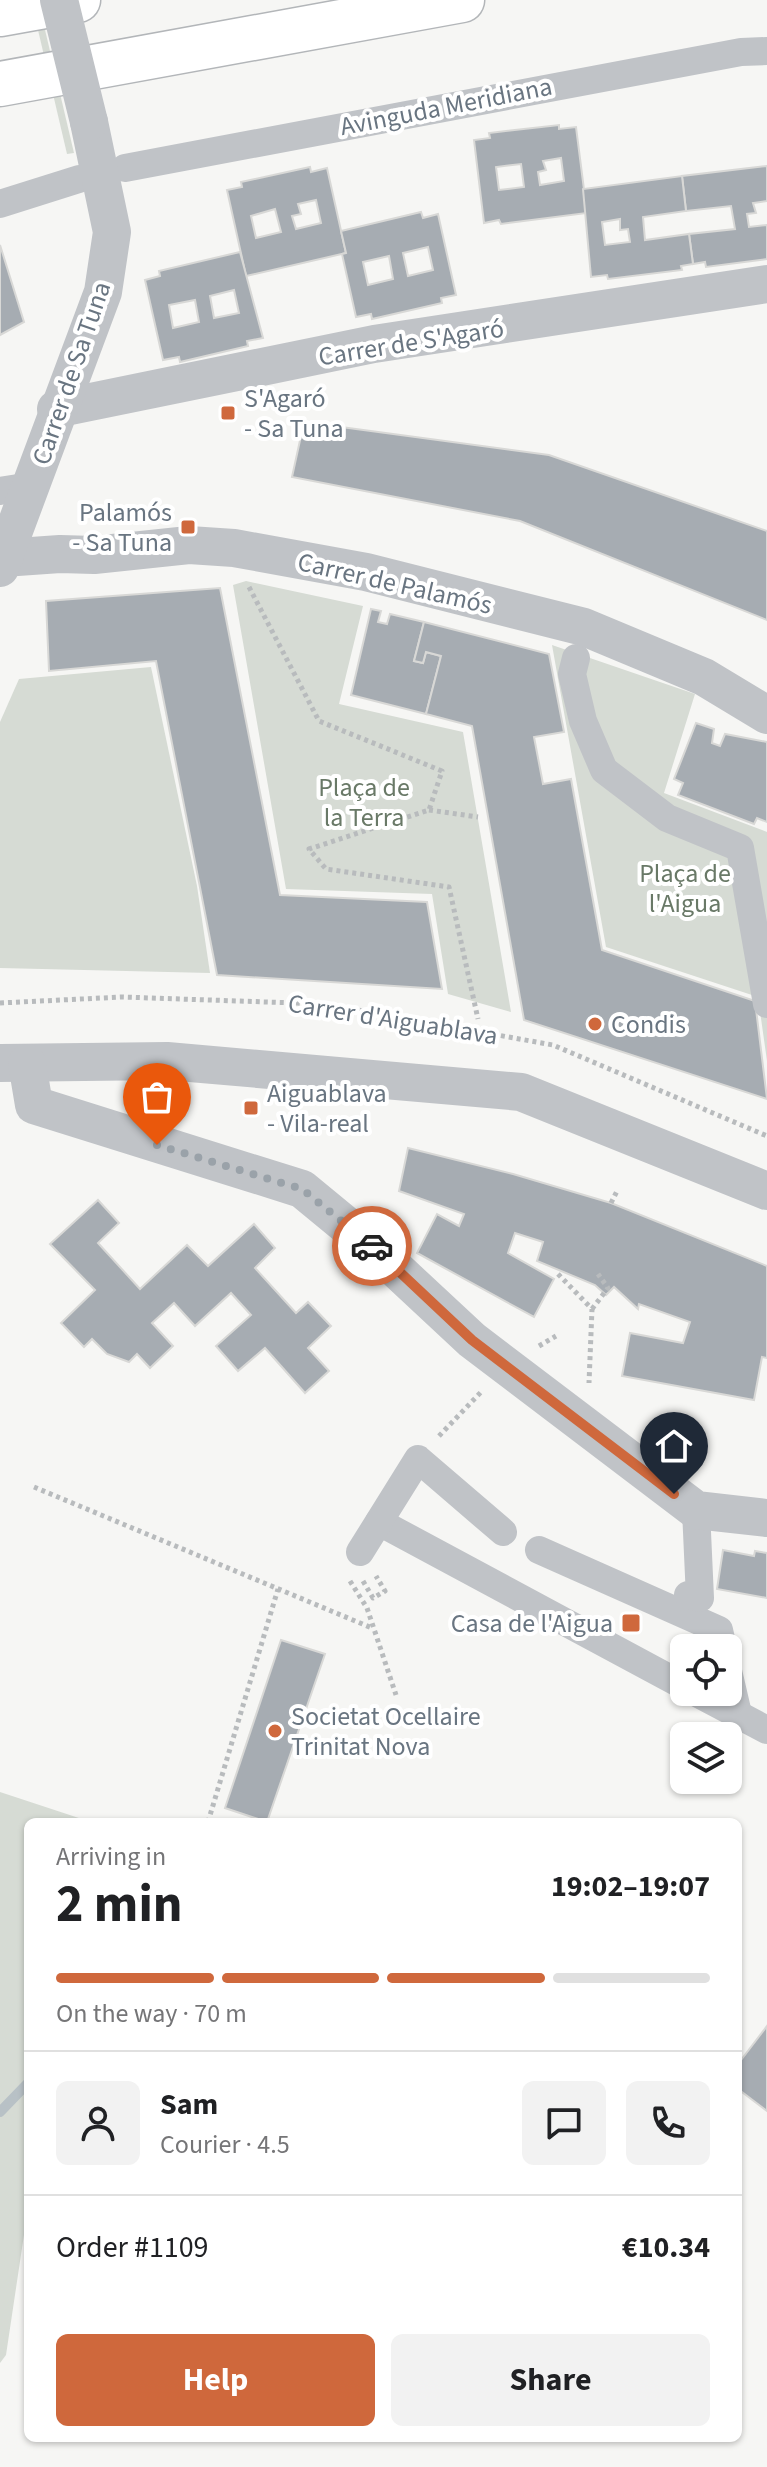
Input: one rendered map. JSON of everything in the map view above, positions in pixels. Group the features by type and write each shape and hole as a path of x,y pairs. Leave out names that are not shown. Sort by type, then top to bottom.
{"highway":[{"path":"0,14 78,0"},
{"path":"0,84 462,0"}],"street":[{"name":"Carrer de Sa Tuna","path":"1,563 16,488 56,409 103,292 112,232 102,174 59,0"},
{"name":"Avinguda Meridiana","path":"0,204 102,174 551,86 741,52 767,51"},
{"name":"Carrer de S'Agaró","path":"56,409 374,344 767,284"},
{"name":"Carrer de Palamós","path":"1,563 189,545 234,548 366,572 584,627 704,677 767,715"},
{"path":"576,658 572,674 583,721 604,770 667,818 740,848 767,1004"},
{"path":"767,1191 521,1092 167,1061 14,1063 34,1105 302,1189 370,1245 472,1340 696,1510 767,1518"},
{"path":"360,1552 418,1459 503,1532"},
{"path":"689,1576 696,1510"},
{"path":"379,1522 670,1678"},
{"path":"539,1550 624,1574 719,1630 720,1634"},
{"path":"722,1706 767,1730"},
{"path":"736,1706 738,1714"}],"path":[{"path":"246,581 319,721 442,771 429,810"},
{"path":"478,817 429,810 309,849 326,869 449,887 478,1019"},
{"name":"Carrer d'Aiguablava","path":"0,1003 122,997 325,1004 553,1045 767,1136"},
{"path":"611,1203 618,1189"},
{"path":"558,1274 592,1309"},
{"path":"588,1428 592,1309 608,1288 598,1274"},
{"path":"418,1459 506,1365"},
{"path":"34,1487 372,1628"},
{"path":"209,1818 278,1589"},
{"path":"367,1608 396,1695"}],"green space":[{"path":"31,0 38,0 74,153 67,154"},
{"name":"Plaça de la Terra","path":"246,581 363,606 339,704 463,732 511,1012 448,994 432,894 286,889 233,585"},
{"name":"Plaça de l'Aigua","path":"552,645 695,694 664,793 767,832 767,1061 758,997 606,947"},
{"path":"151,667 197,886 210,973 0,968 0,722 19,679"},
{"path":"0,1792 79,1818 24,1818 24,2235 6,2355 0,2363"}],"building":[{"path":"559,125 559,129 576,127 587,213 501,224 499,220 484,223 474,140 490,138 489,133","holes":["561,158 564,181 540,185 538,172 546,170 543,161","521,164 524,187 499,190 496,167"]},
{"path":"767,166 767,201 753,203 756,213 747,214 749,227 767,225 767,259 706,267 705,262 693,264 689,234 735,229 731,206 686,211 682,176"},
{"path":"310,167 311,172 327,168 346,253 246,276 227,190 242,187 241,182","holes":["316,200 321,223 296,229 292,216 301,214 298,204","275,209 281,232 256,238 251,216"]},
{"path":"682,176 686,211 643,217 645,240 689,234 693,264 681,266 682,270 608,279 607,275 591,277 583,189","holes":["620,219 620,230 628,229 630,242 605,245 602,222"]},
{"path":"421,212 423,218 438,214 456,295 441,298 442,303 372,319 371,314 356,317 342,254 346,253 341,231","holes":["428,247 433,270 408,276 403,253","389,256 393,279 368,285 363,262"]},
{"path":"0,245 24,322 0,335"},
{"path":"240,252 263,338 247,341 248,346 180,362 179,357 163,360 145,280 160,276 159,271","holes":["234,290 239,313 214,318 210,296","195,300 199,322 173,328 169,305"]},
{"path":"304,422 549,455 767,531 767,620 520,521 292,477"},
{"path":"220,588 280,895 427,902 442,989 217,975 156,661 49,671 46,601"},
{"path":"371,609 381,611 378,622 387,624 390,614 424,622 414,661 423,663 426,652 441,656 426,714 351,695"},
{"path":"424,622 549,654 564,732 534,737 543,784 571,779 602,950 755,1001 767,1099 524,1020 472,726 426,714 441,656 426,652 423,663 414,661"},
{"path":"696,723 714,729 712,743 720,746 725,734 767,742 767,822 757,818 754,824 678,795 683,783 674,779"},
{"path":"408,1148 611,1203 767,1266 767,1358 762,1357 754,1400 622,1376 630,1333 683,1343 690,1322 639,1304 638,1309 614,1287 606,1295 595,1285 537,1261 543,1242 515,1233 508,1253 554,1279 534,1317 417,1253 437,1214 459,1226 464,1214 399,1191"},
{"path":"98,1200 119,1223 98,1243 140,1289 187,1245 208,1266 254,1224 275,1248 255,1268 296,1313 308,1302 331,1326 308,1348 329,1371 305,1393 265,1348 238,1371 216,1346 251,1315 231,1293 195,1326 174,1303 152,1323 173,1346 150,1368 137,1354 129,1362 107,1354 92,1339 84,1347 61,1323 95,1290 50,1244"},
{"path":"723,1550 754,1556 755,1551 767,1553 767,1598 717,1589"},
{"name":"Societat Ocellaire Trinitat Nova","path":"281,1640 325,1654 268,1818 255,1818 225,1808"},
{"path":"767,2026 767,2111 742,2092 742,2059"}],"waterway":[{"path":"0,2112 24,2087"}],"way so far":[{"path":"157,1145 302,1189 372,1246"}],"place":[{"name":"S'Agaró - Sa Tuna","path":"228,413"},
{"name":"Palamós - Sa Tuna","path":"188,527"},
{"name":"Condis","path":"595,1024"},
{"name":"Aiguablava - Vila-real","path":"251,1108"},
{"name":"Casa de l'Aigua","path":"631,1623"},
{"name":"Societat Ocellaire Trinitat Nova","path":"275,1731"}],"route":[{"path":"372,1246 472,1340 674,1494"}]}
